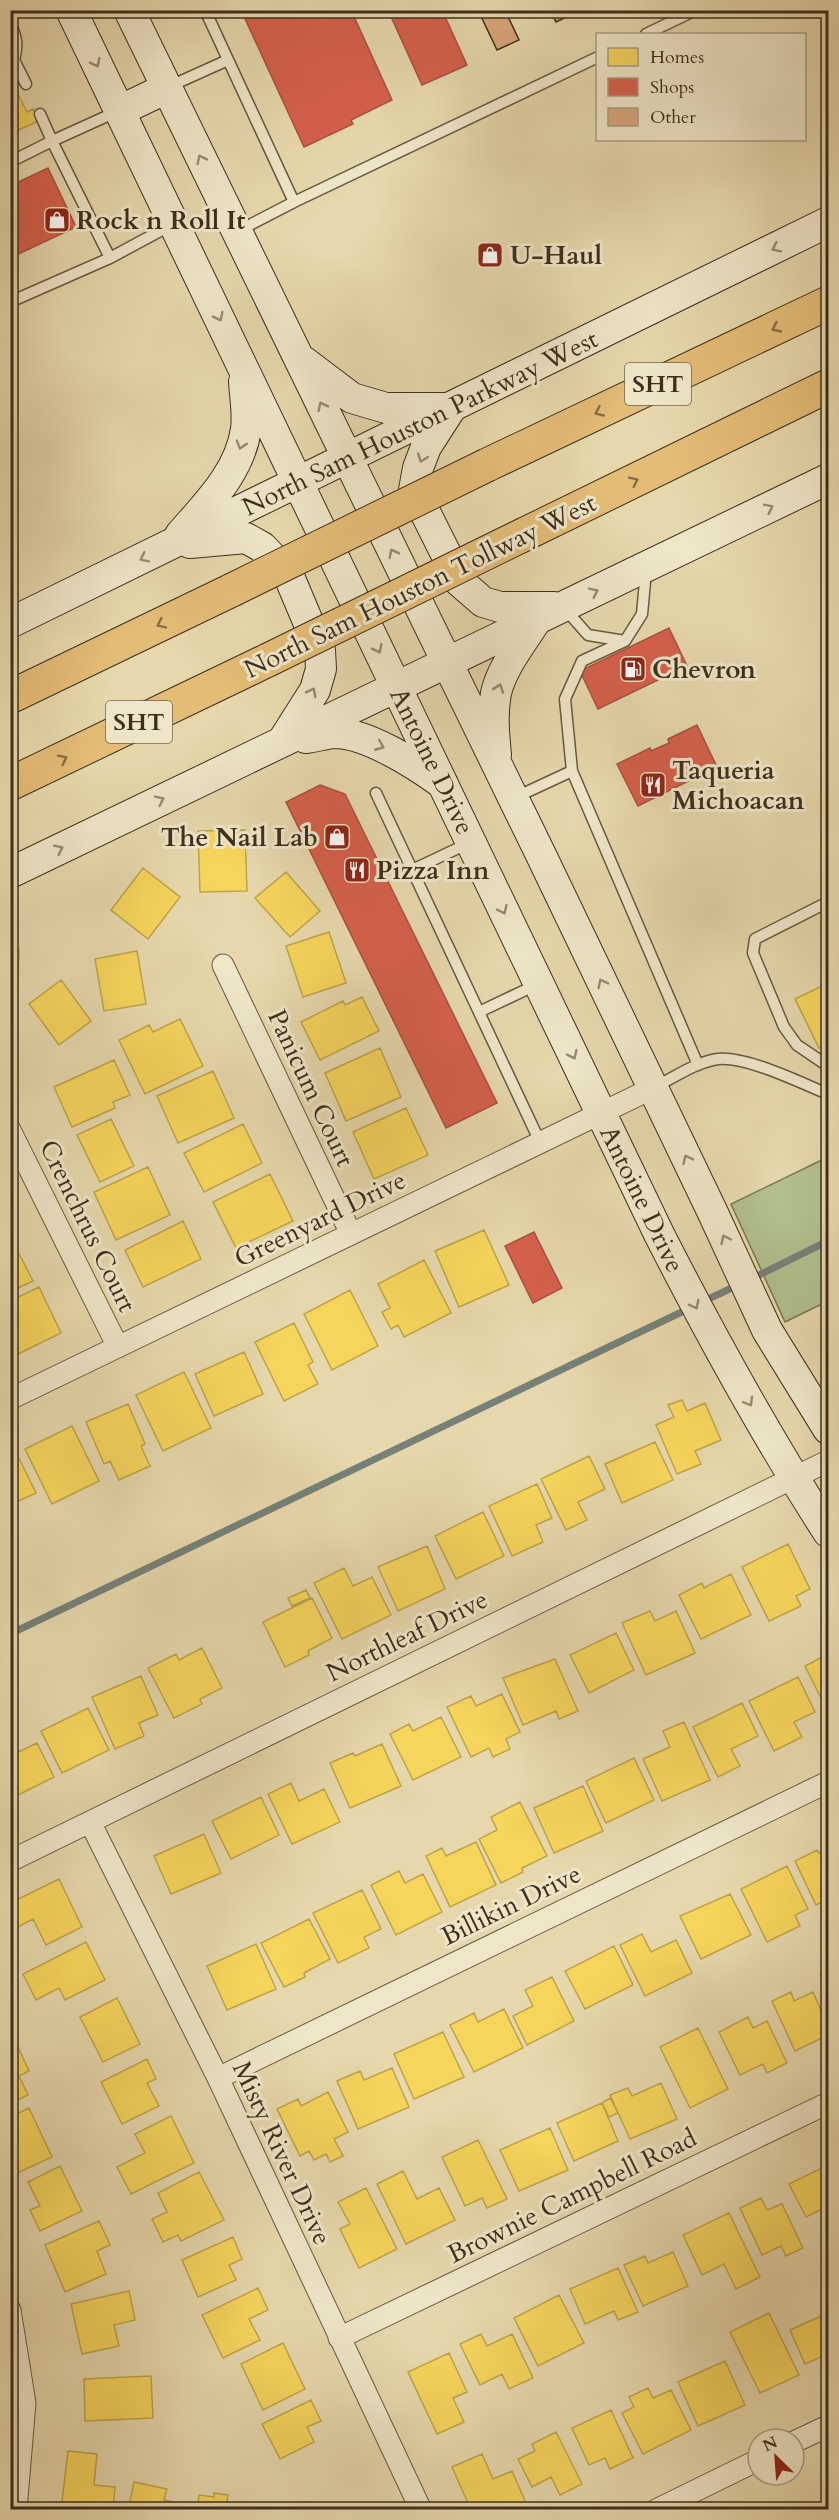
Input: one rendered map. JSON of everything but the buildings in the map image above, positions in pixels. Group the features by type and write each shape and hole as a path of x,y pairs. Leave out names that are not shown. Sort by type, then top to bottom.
{"highway":[{"name":"SHT","path":"10,697 487,465 828,303"},
{"name":"North Sam Houston Tollway West","path":"10,784 828,386"}],"main road":[{"name":"Antoine Drive","path":"71,10 658,1234 719,1351 793,1478 828,1532"},
{"path":"129,10 513,798 767,1330 828,1429"},
{"path":"119,111 167,88"},
{"name":"North Sam Houston Parkway West","path":"10,623 828,222"},
{"path":"298,358 352,398 386,408 451,408"},
{"path":"172,544 219,489 236,460 246,430 243,366"},
{"path":"451,408 426,447 414,490 460,582 483,602 500,607 550,613"},
{"path":"10,873 828,479"},
{"path":"172,544 246,538 262,547 288,574 320,650 321,669 315,690 282,742"},
{"path":"497,767 493,725 497,692 512,657 550,613"},
{"path":"282,742 336,733 365,740 420,767 443,783"}],"street":[{"name":"Panicum Court","path":"223,965 351,1234"},
{"name":"Greenyard Drive","path":"10,1399 653,1088"},
{"name":"Crenchrus Court","path":"10,1130 118,1347"},
{"name":"Northleaf Drive","path":"10,1861 828,1461"},
{"name":"Billikin Drive","path":"218,2078 828,1782"},
{"name":"Misty River Drive","path":"90,1822 218,2078 421,2510"},
{"name":"Brownie Campbell Road","path":"339,2338 828,2103"},
{"path":"10,2310 25,2403 16,2510"},
{"path":"806,2436 828,2426"},
{"path":"656,2510 746,2466"}],"lane":[{"path":"205,10 294,202"},
{"path":"648,33 696,10"},
{"path":"10,23 16,35 17,47 12,61 26,84"},
{"path":"237,232 294,202 596,57"},
{"path":"167,88 228,60"},
{"path":"10,162 119,111"},
{"path":"40,114 110,258"},
{"path":"10,302 110,258 174,224"},
{"path":"647,567 642,614 625,641 582,661 565,699 572,771 698,1065"},
{"path":"550,613 588,635 625,641"},
{"path":"513,798 572,771"},
{"path":"376,793 540,1142"},
{"path":"412,870 471,842"},
{"path":"828,902 755,939 753,953 784,1027 797,1045 828,1065"},
{"path":"479,1012 539,984"},
{"path":"653,1088 698,1065 720,1059 742,1062 828,1094"}],"green space":[{"path":"828,1157 828,1301 785,1322 731,1204"}],"waterway":[{"path":"751,1279 828,1241"},
{"path":"702,1302 738,1285"},
{"path":"10,1634 690,1308"}],"place":[{"name":"Rock n Roll It","path":"57,220"},
{"name":"U-Haul","path":"490,255"},
{"name":"Chevron","path":"633,669"},
{"name":"Taqueria Michoacan","path":"653,785"},
{"name":"The Nail Lab","path":"337,837"},
{"name":"Pizza Inn","path":"357,870"}]}
